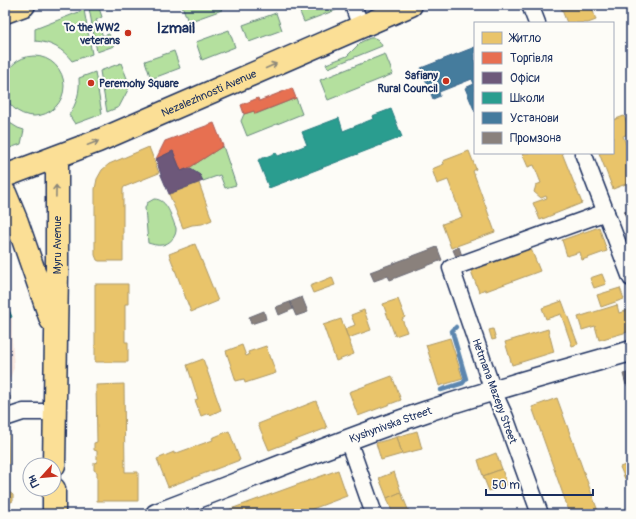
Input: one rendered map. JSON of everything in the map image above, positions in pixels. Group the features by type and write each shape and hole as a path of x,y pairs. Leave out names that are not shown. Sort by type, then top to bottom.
{"main road":[{"path":"5,12 24,5"},
{"name":"Nezalezhnosti Avenue","path":"5,176 98,141 411,5"},
{"name":"Myru Avenue","path":"54,457 57,157"},
{"name":"Myru Avenue","path":"5,193 55,332"},
{"path":"54,497 54,514"}],"street":[{"path":"353,5 361,27"},
{"path":"530,5 537,22"},
{"path":"584,154 631,278"},
{"name":"Hetmana Mazepy Street","path":"540,514 505,417 493,391 451,268 606,212"},
{"name":"Kyshynivska Street","path":"156,514 348,440 431,410 631,351"},
{"path":"5,418 23,412 54,412"},
{"path":"348,440 374,514"}],"shaded area":[{"path":"5,300 12,317 14,368 9,381 10,409 5,411"}],"green space":[{"path":"98,5 102,17 96,20 103,36 109,34 114,46 97,52 89,8"},
{"path":"182,5 220,5 222,10 188,22"},
{"path":"297,5 334,5 336,10 304,22"},
{"path":"84,10 92,54 72,61 65,53 56,47 35,41 35,29"},
{"path":"276,13 282,30 249,42 243,25"},
{"path":"229,30 235,47 202,60 196,42"},
{"path":"370,38 375,38 378,40 382,46 328,68 326,64 347,56 361,42"},
{"path":"174,51 180,68 151,79 145,61"},
{"path":"385,54 393,74 328,100 320,80"},
{"path":"28,56 40,56 51,61 59,69 64,80 62,98 51,111 40,116 28,116 17,111 9,103 4,92 4,80 9,69 17,61"},
{"path":"121,63 130,86 119,107 107,112 100,71"},
{"path":"95,72 102,114 75,124 69,115 77,97 79,78"},
{"path":"296,98 302,114 247,136 241,121 244,114 254,111 256,114"},
{"path":"5,120 24,130 21,144 7,149 5,143"},
{"path":"223,146 236,185 225,188 220,175 203,181 200,175 189,168"},
{"path":"154,199 163,202 166,205 176,228 172,239 168,243 162,245 148,243 145,208 147,203"}],"building: Житло":[{"path":"560,5 591,5 596,20 591,22 567,22"},
{"path":"624,116 631,133 623,136 631,157 631,182 613,189 599,154 614,154 614,120"},
{"path":"149,147 159,173 124,187 123,189 123,261 99,261 95,255 95,189 97,179 102,170 109,164"},
{"path":"469,151 476,169 473,171 495,232 451,248 442,224 462,217 448,180 437,184 432,169 444,164 443,161"},
{"path":"522,154 562,154 582,203 540,220 533,203 547,198 546,196 541,198 534,192 536,185 541,183 534,165 528,167"},
{"path":"199,183 212,220 183,228 169,194"},
{"path":"599,227 607,251 582,260 580,252 567,256 562,240"},
{"path":"195,244 218,301 191,312 169,254"},
{"path":"531,249 540,271 486,291 485,289 479,292 471,271"},
{"path":"602,274 606,284 594,288 590,278"},
{"path":"332,277 335,285 313,293 310,286"},
{"path":"95,284 128,284 128,304 125,304 125,342 128,342 128,362 95,362"},
{"path":"620,288 624,299 601,307 597,295"},
{"path":"398,299 405,317 402,319 407,332 395,336 383,304"},
{"path":"562,301 578,344 572,346 561,314 546,319 542,308"},
{"path":"617,305 619,313 628,310 631,322 631,331 599,340 595,326 582,330 578,317"},
{"path":"364,310 371,330 348,338 345,329 355,325 351,315"},
{"path":"341,319 354,354 336,361 323,325"},
{"path":"493,329 496,339 492,340 489,330"},
{"path":"548,329 554,352 512,365 505,342"},
{"path":"450,338 463,379 439,386 426,345"},
{"path":"242,345 246,356 249,355 248,352 266,346 276,373 245,383 244,379 236,381 226,351"},
{"path":"203,359 221,410 210,415 209,413 201,416 195,400 198,399 187,365"},
{"path":"392,376 401,400 358,416 349,392"},
{"path":"124,384 125,472 138,472 138,501 97,501 97,472 94,470 94,463 97,462 97,451 94,450 94,443 97,442 96,385"},
{"path":"557,398 599,514 570,514 532,407"},
{"path":"316,401 327,428 269,450 258,424"},
{"path":"5,431 8,431 9,492 13,495 13,501 9,503 10,514 5,514"},
{"path":"229,431 240,460 168,487 157,459 213,440 212,438"},
{"path":"417,431 422,449 402,454 397,437"},
{"path":"397,437 402,454 381,460 376,443"},
{"path":"496,453 502,469 483,476 478,460"},
{"path":"628,464 631,477 625,479 620,467"},
{"path":"502,469 507,485 489,491 483,476"},
{"path":"338,470 347,496 299,514 217,514"},
{"path":"394,472 401,492 387,498 379,478"},
{"path":"401,492 409,512 404,514 393,514 387,498"}],"building: Торгівля":[{"path":"292,88 296,98 255,114 254,111 244,114 241,105 258,98 259,101"},
{"path":"214,123 223,146 189,168 181,171 173,151 156,159 165,141"}],"building: Офіси":[{"path":"173,151 181,171 189,168 200,175 203,181 169,194 156,159"}],"building: Школи":[{"path":"391,109 402,137 269,188 258,160 276,153 278,156 307,145 302,132 339,118 343,131 373,119 372,116"},
{"path":"5,300 12,317 5,320"}],"building: Установи":[{"name":"Safiany Rural Council","path":"474,47 474,84 472,79 439,92 440,96 433,99 421,68"},
{"name":"Safiany Rural Council","path":"474,84 474,110 465,88"}],"building: Промзона":[{"path":"631,210 631,224 629,225 624,212"},
{"path":"437,247 442,260 390,280 388,276 374,281 370,272"},
{"path":"459,247 462,256 457,259 453,250"},
{"path":"302,297 308,312 296,316 290,302"},
{"path":"290,302 293,309 279,315 276,307"},
{"path":"264,311 266,319 251,324 249,317"},
{"path":"631,372 631,384 626,385 623,374"},
{"path":"10,396 10,409 5,411 5,398"}],"waterway":[{"path":"441,390 463,383 466,379 452,331 456,327"}],"place":[{"name":"To the WW2 veterans","path":"128,33"},
{"name":"Safiany Rural Council","path":"446,81"},
{"name":"Peremohy Square","path":"91,83"}],"district":[{"name":"Izmail","path":"176,28"}]}
